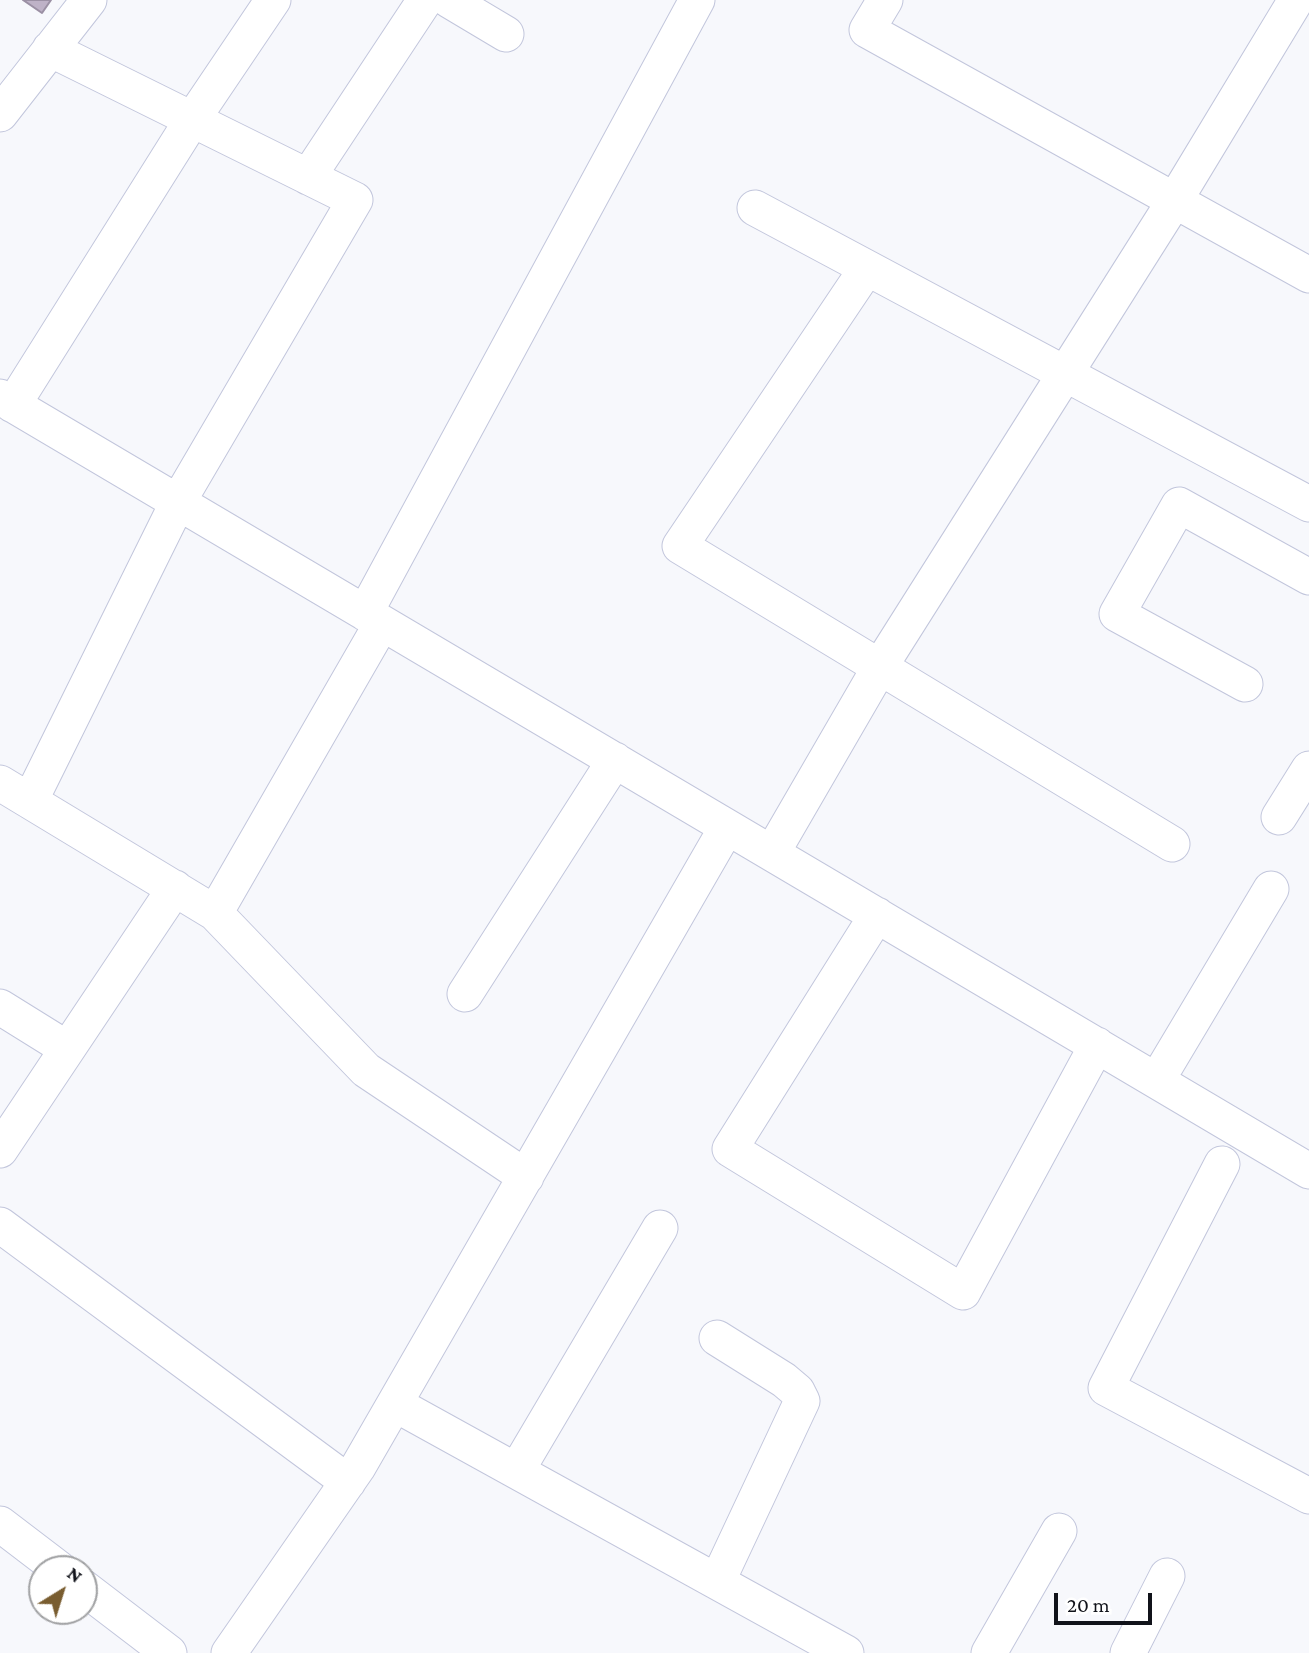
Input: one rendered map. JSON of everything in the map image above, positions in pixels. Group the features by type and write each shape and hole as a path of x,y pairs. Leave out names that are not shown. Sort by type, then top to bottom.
{"street":[{"path":"0,114 89,0"},
{"path":"273,0 7,401 1309,1171"},
{"path":"308,177 425,0"},
{"path":"449,0 506,34"},
{"path":"215,913 374,618 697,0"},
{"path":"884,0 867,30 1309,275"},
{"path":"772,853 881,666 1175,200 1296,0"},
{"path":"30,801 178,502 355,200 50,49"},
{"path":"755,208 1309,504"},
{"path":"867,268 680,546 1172,844"},
{"path":"1245,684 1117,614 1180,505 1309,577"},
{"path":"465,994 614,760"},
{"path":"1279,817 1309,769"},
{"path":"0,782 215,913 366,1070 526,1177"},
{"path":"229,1653 348,1482 727,827"},
{"path":"0,1150 175,888"},
{"path":"1157,1080 1271,889"},
{"path":"877,915 730,1149 963,1292 1097,1045"},
{"path":"0,1007 66,1048"},
{"path":"1222,1164 1106,1388 1306,1486"},
{"path":"0,1225 348,1482"},
{"path":"517,1471 660,1228"},
{"path":"717,1338 784,1380 797,1391 802,1401 718,1580"},
{"path":"395,1404 718,1580 810,1644 846,1653"},
{"path":"0,1524 41,1555"},
{"path":"989,1653 1059,1531"},
{"path":"1128,1653 1167,1576"},
{"path":"98,1599 169,1653"}],"building":[{"path":"23,0 51,0 42,13"}]}
